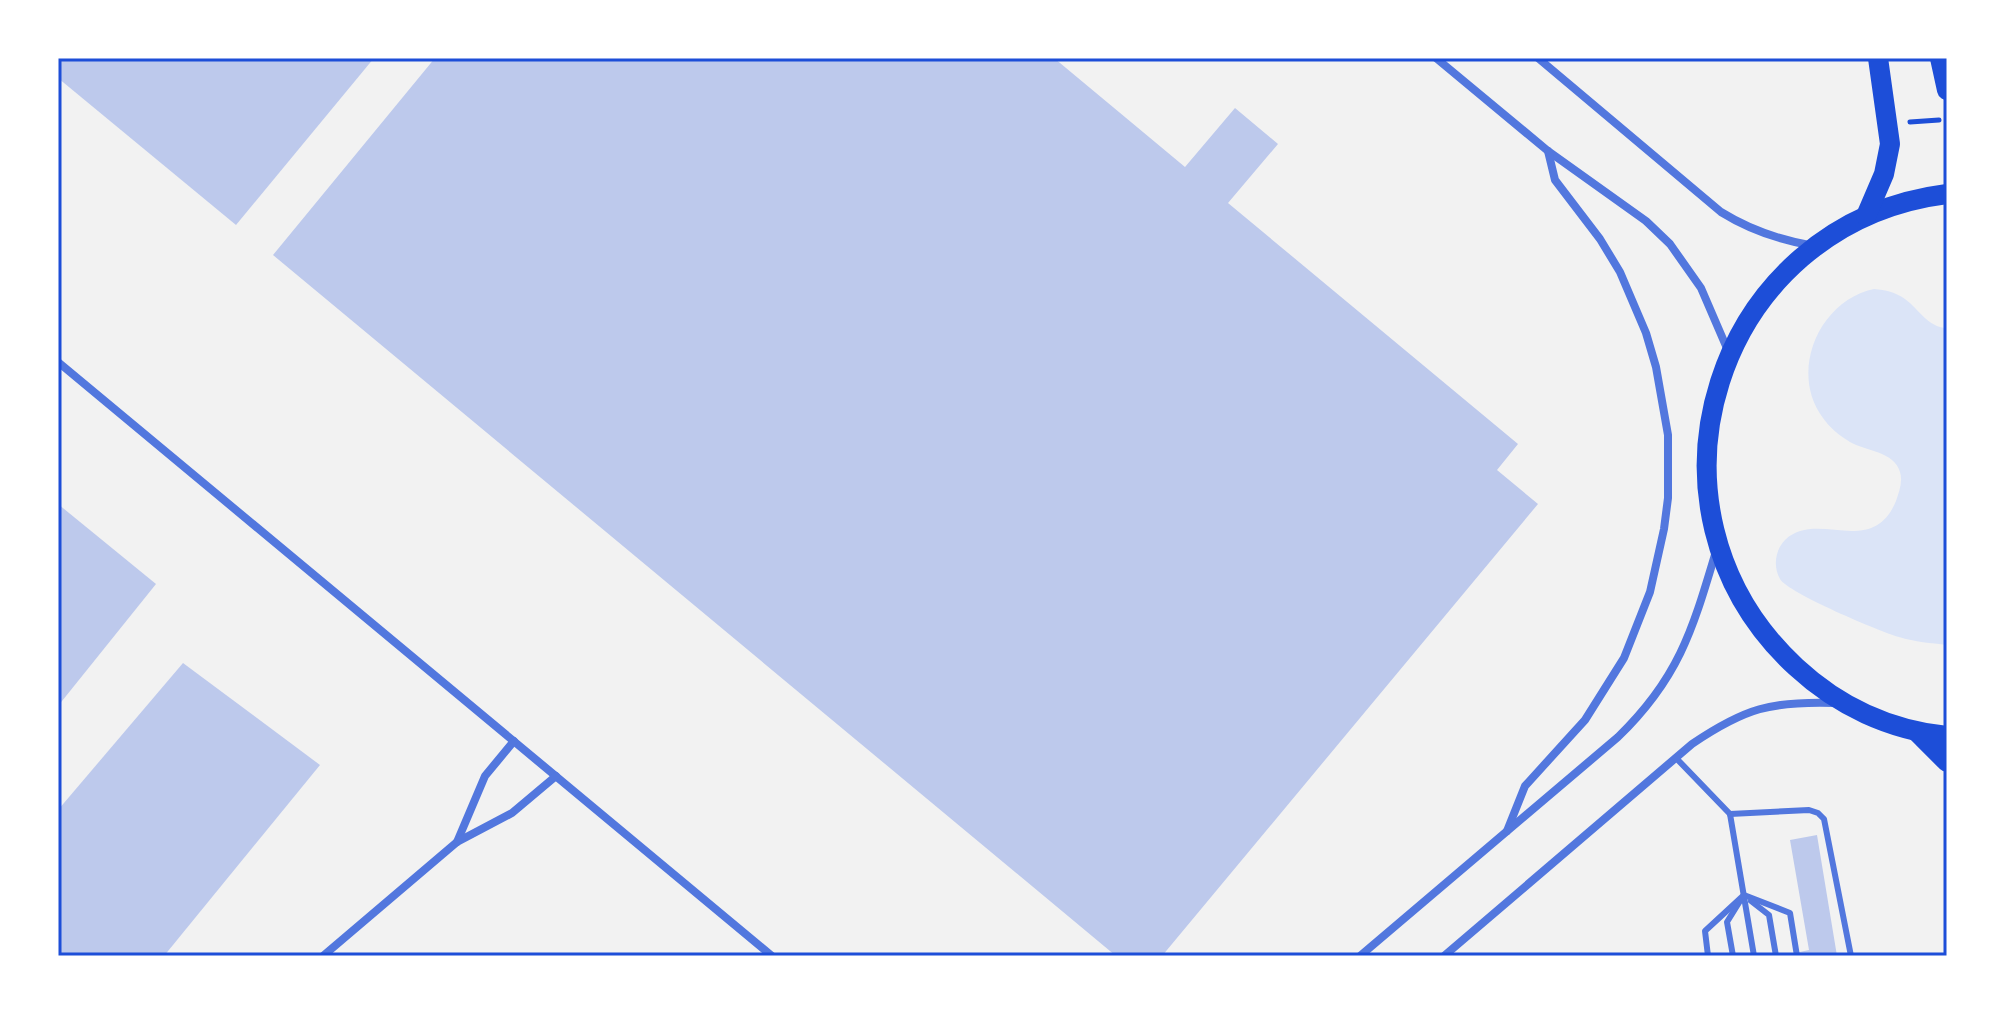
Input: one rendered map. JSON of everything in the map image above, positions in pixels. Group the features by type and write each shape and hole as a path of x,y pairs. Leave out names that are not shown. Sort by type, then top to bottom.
{"main road":[{"path":"1866,216 1884,174 1890,144 1878,58"},
{"path":"1940,58 1947,90"},
{"path":"1947,194 1921,197 1866,216 1815,246 1769,291 1729,353 1718,385 1706,442 1709,504 1718,544 1741,600 1758,627 1811,681 1844,703 1878,720 1918,733 1947,736"},
{"path":"1918,733 1947,762"}],"street":[{"path":"1436,58 1548,151 1646,221 1670,244 1701,288 1729,353"},
{"path":"1538,58 1721,212 1744,226 1772,237 1815,246"},
{"path":"1551,58 1553,70"},
{"path":"1507,831 1525,786 1585,720 1624,658 1650,592 1668,498 1668,435 1661,391 1646,333 1620,272 1600,239 1555,180 1548,151"},
{"path":"58,362 772,956"},
{"path":"1360,956 1618,737 1660,692 1687,640 1718,544"},
{"path":"1444,956 1692,744 1730,720 1767,705 1844,703"},
{"path":"457,842 485,776 514,741"},
{"path":"323,956 457,842 512,813 556,776"}],"lane":[{"path":"1676,758 1730,814 1754,956"},
{"path":"1730,814 1809,810 1824,819 1851,956"},
{"path":"1708,956 1705,931 1744,895"},
{"path":"1733,956 1727,922 1744,895"},
{"path":"1744,895 1769,915 1776,956"},
{"path":"1744,895 1790,913 1797,956"}],"path":[{"path":"1909,122 1939,120"}],"shaded area":[{"path":"1874,289 1898,295 1934,325 1947,328 1947,645 1899,637 1874,628 1799,593 1780,579 1776,569 1777,554 1782,544 1798,532 1812,529 1859,531 1873,527 1886,518 1896,501 1901,479 1897,465 1885,456 1850,442 1832,428 1813,399 1809,380 1815,340 1825,322 1838,307"}],"building":[{"path":"58,58 374,58 236,225 58,78"},
{"path":"435,58 1054,58 1185,167 1235,108 1278,144 1228,203 1518,444 1497,470 1538,504 1162,956 1116,956 273,255"},
{"path":"58,504 156,584 58,706"},
{"path":"183,663 320,765 164,956 58,956 58,810"},
{"path":"1817,835 1837,956 1781,956 1809,950 1790,840"}]}
